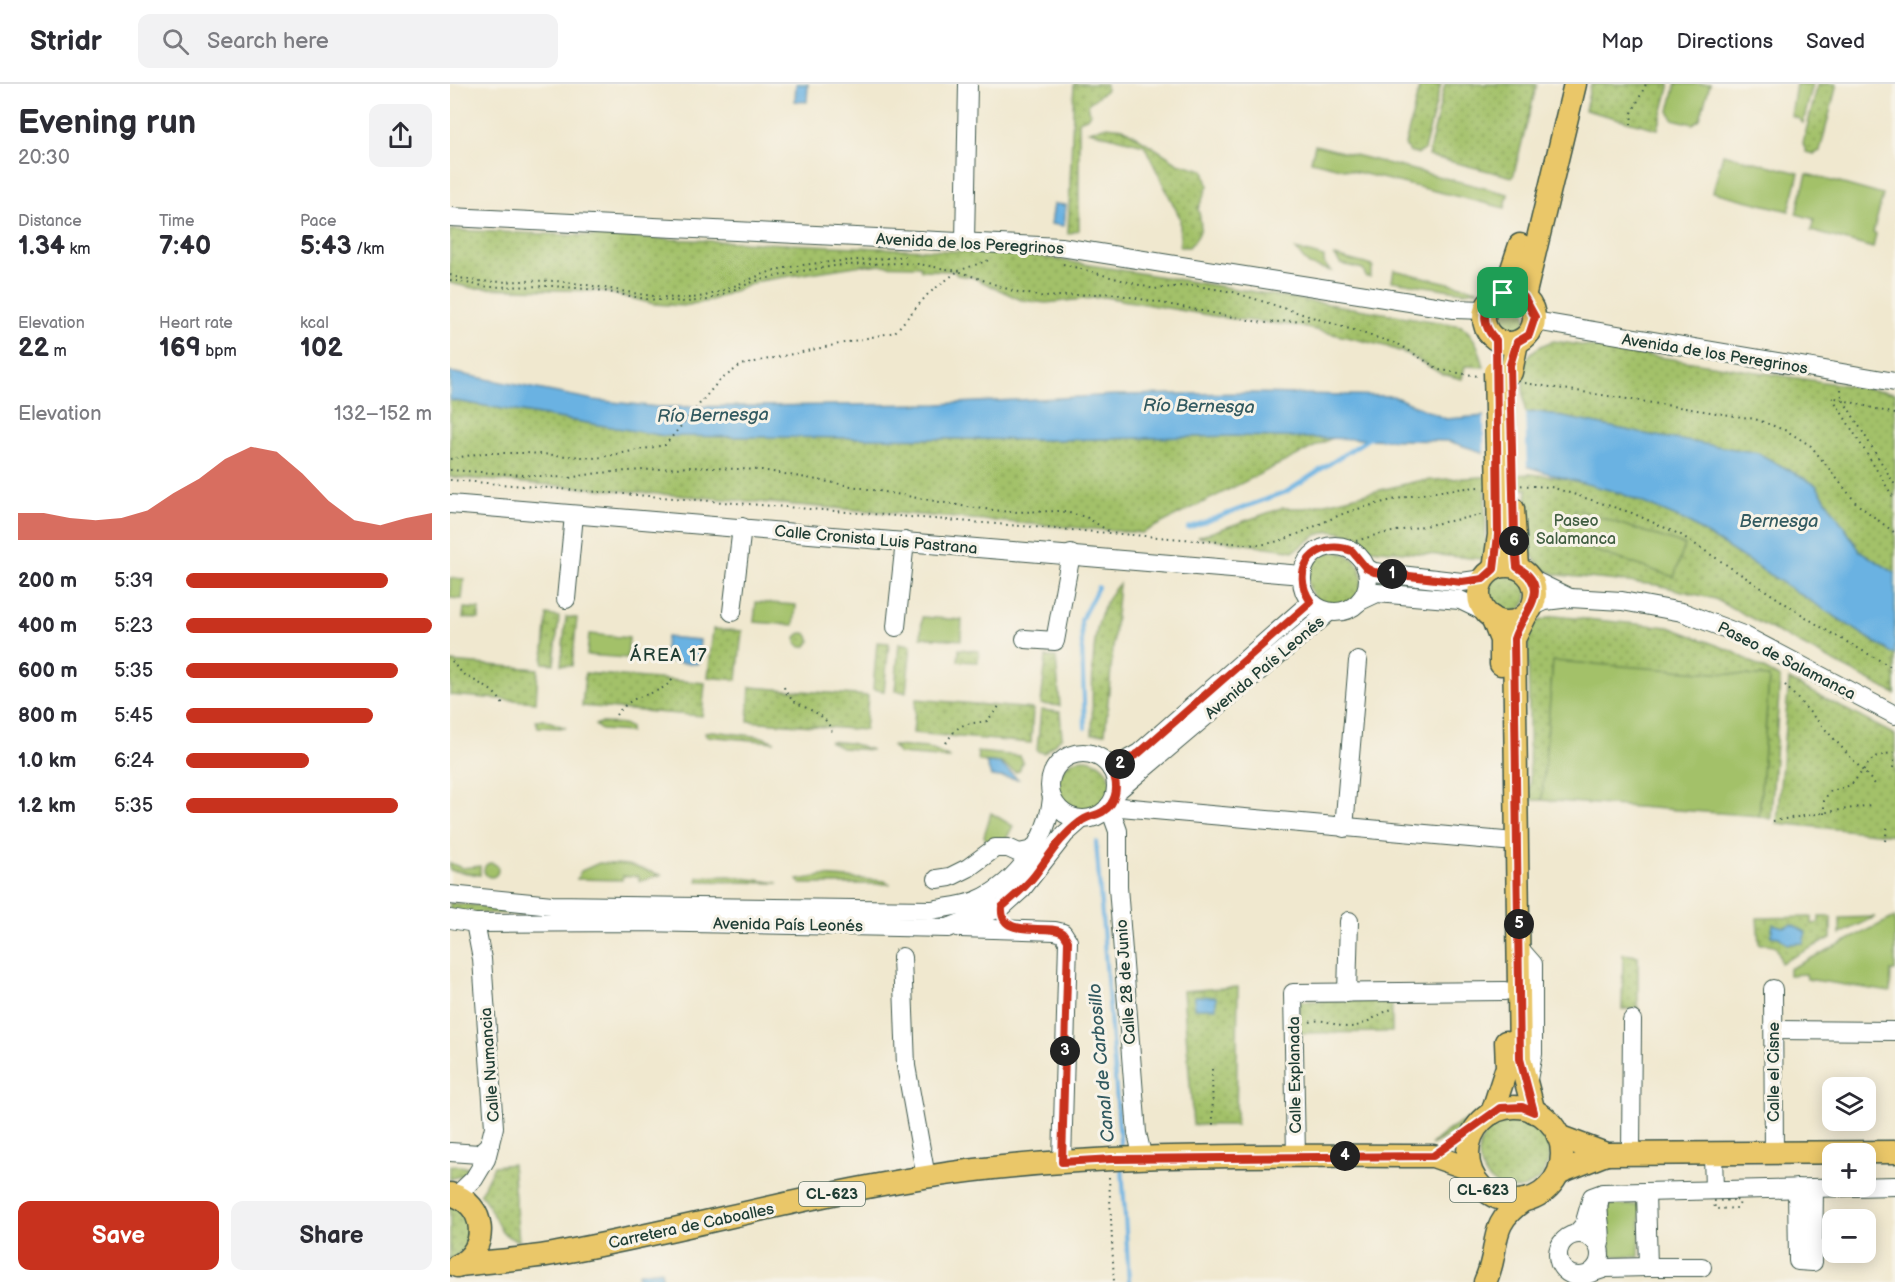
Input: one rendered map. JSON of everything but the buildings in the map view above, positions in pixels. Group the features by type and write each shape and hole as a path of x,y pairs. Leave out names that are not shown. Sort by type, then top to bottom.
{"main road":[{"path":"1514,295 1516,261 1561,84"},
{"path":"1514,295 1575,84"},
{"path":"1514,295 1533,309 1535,321 1529,335 1506,341 1485,327 1485,310 1489,302 1514,295"},
{"path":"1492,1113 1507,1067 1505,991 1515,939 1503,841 1501,640 1479,596 1489,574 1498,535 1506,341"},
{"path":"1501,488 1524,573 1535,588 1529,611 1514,639 1515,939 1520,1059 1534,1112"},
{"path":"1489,574 1508,566 1524,573"},
{"path":"1489,615 1509,622 1529,611"},
{"path":"1433,1156 1475,1128 1492,1113 1510,1107 1522,1107 1534,1112 1558,1136 1606,1154 1895,1152"},
{"name":"CL-623","path":"1475,1128 1469,1142 1470,1169 1482,1188 1494,1197 1509,1201 1524,1200 1539,1195 1551,1185 1560,1172"},
{"path":"1558,1136 1562,1148 1560,1172 1606,1154"},
{"name":"Carretera de Caboalles","path":"455,1267 523,1259 926,1177 1062,1162 1124,1159 1433,1156 1470,1169"},
{"path":"1482,1188 1495,1213 1498,1227"},
{"path":"453,1195 473,1209 481,1228 494,1245 523,1259"},
{"path":"1486,1281 1498,1227 1504,1216 1524,1200"},
{"name":"CL-623","path":"455,1267 474,1254 481,1228"}],"street":[{"path":"965,241 968,84"},
{"name":"Avenida de los Peregrinos","path":"450,217 1061,247 1431,306 1485,310"},
{"name":"Avenida de los Peregrinos","path":"1535,321 1895,382"},
{"name":"Calle Cronista Luis Pastrana","path":"450,504 1302,575"},
{"path":"566,599 574,515"},
{"path":"732,612 742,527"},
{"path":"896,627 905,541"},
{"path":"1489,574 1462,582 1374,572 1366,568 1352,551 1330,546 1311,557 1302,575 1302,585 1311,602 1329,612 1351,608 1377,593 1460,600 1489,615"},
{"path":"1025,639 1055,640 1071,554"},
{"path":"1360,601 1368,580 1366,568"},
{"name":"Paseo de Salamanca","path":"1524,573 1570,598"},
{"name":"Paseo de Salamanca","path":"1529,611 1545,601 1570,598 1652,605 1712,621 1895,715"},
{"name":"Avenida País Leonés","path":"1111,769 1139,753 1311,602"},
{"name":"Avenida País Leonés","path":"1113,799 1329,612"},
{"path":"1344,828 1358,661"},
{"path":"1088,753 1100,759 1111,769 1115,776 1113,799 1093,818 1082,819 1070,816 1060,809 1052,798 1050,786 1053,775 1058,765 1067,757 1088,753"},
{"name":"Avenida País Leonés","path":"450,895 552,905 932,910 966,903 987,895 1016,873 1034,850 1051,811 1052,798"},
{"path":"1113,799 1344,828 1503,841"},
{"name":"Calle 28 de Junio","path":"1113,799 1118,831 1118,887 1137,1133 1124,1159"},
{"name":"Avenida País Leonés","path":"450,919 475,923 650,922 948,928 1002,907 1022,889 1065,834 1082,819"},
{"path":"937,879 950,877 968,868 995,848 1008,848 1019,853 1034,850"},
{"path":"1002,907 1001,913 1007,922 1018,928"},
{"path":"1349,921 1347,993 1505,991"},
{"name":"Calle Numancia","path":"453,1195 474,1179 486,1159 494,1126 482,958 475,923"},
{"path":"948,928 1018,928 1055,931 1063,933 1068,941 1062,1162"},
{"path":"902,957 906,1065 926,1177"},
{"name":"Calle el Cisne","path":"1773,989 1774,1154"},
{"name":"Calle Explanada","path":"1296,1157 1293,993 1347,993"},
{"path":"1631,1154 1632,1020"},
{"path":"1774,1030 1895,1031"},
{"path":"450,1152 479,1154 490,1144"},
{"path":"1713,1154 1714,1190"},
{"path":"1702,1267 1599,1270 1566,1277 1558,1258 1560,1245 1564,1239 1576,1234 1584,1225 1590,1200 1595,1194 1895,1186"},
{"path":"1646,1192 1648,1267"},
{"path":"1599,1270 1599,1247 1602,1233 1599,1201 1603,1193"},
{"path":"1576,1234 1590,1236 1599,1247"}],"path":[{"path":"1631,125 1632,113 1646,84"},
{"path":"450,275 465,280 503,283 553,281 692,298 718,292 752,276 782,268 912,254 889,252"},
{"path":"450,459 482,453 527,453 596,458 664,445 718,382 741,365 894,332 928,294 958,271 999,256 988,256"},
{"path":"1054,261 1154,289 1191,285 1233,292 1400,345 1440,370 1504,376 1755,419 1787,431 1811,446 1857,504 1895,533"},
{"path":"450,280 489,287 553,286 598,290 646,299 686,302 708,300 776,275 842,265 918,264 958,271 1013,291 1044,297 1110,293 1264,323 1315,318"},
{"path":"1841,384 1842,398 1895,485"},
{"path":"1895,414 1833,397 1895,500"},
{"path":"450,470 569,478 598,473 690,466 762,471 1010,513 1061,511 1086,517 1112,534"},
{"path":"450,480 1257,545 1273,544 1346,513 1407,496 1501,488 1551,487 1632,513 1681,536 1824,629 1895,669"},
{"path":"1356,541 1489,513"},
{"path":"452,662 463,676 494,692 503,705"},
{"path":"616,715 629,700 659,691 674,679"},
{"path":"1785,685 1875,784"},
{"path":"783,687 787,698 793,703 811,709 826,720 832,733"},
{"path":"946,743 956,728 962,724 987,721 1001,704"},
{"path":"1824,814 1824,801 1828,792 1851,785 1874,757 1895,754 1893,768"},
{"path":"1773,821 1871,805"},
{"path":"1885,842 1888,824"},
{"path":"1307,1022 1326,1019 1347,1027 1361,1024 1393,1008"},
{"path":"1212,1069 1213,1125"},
{"path":"1114,1282 1124,1159"}],"green space":[{"path":"1074,84 1106,84 1106,90 1088,104 1090,113 1087,118 1079,121 1079,230 1068,234"},
{"path":"1420,84 1441,84 1424,150 1418,154 1409,152 1405,145"},
{"path":"1445,84 1537,84 1513,177 1428,156"},
{"path":"1591,84 1670,84 1658,129 1585,110"},
{"path":"1676,84 1710,84 1700,119 1693,124 1673,119 1669,111"},
{"path":"1796,84 1813,84 1803,123 1791,116"},
{"path":"1818,84 1837,84 1820,151 1814,154 1806,152 1803,143"},
{"path":"1107,126 1123,128 1178,163 1204,170 1208,186 1198,209 1201,221 1200,230 1197,238 1189,247 1180,247 1180,218 1144,145 1089,131"},
{"path":"1315,145 1508,194 1505,208 1311,161"},
{"path":"1723,154 1799,173 1789,211 1713,192"},
{"path":"1807,174 1883,195 1873,233 1876,234 1873,248 1811,231 1814,219 1796,214"},
{"path":"450,230 1023,254 1462,326 1474,340 1484,367 1465,366 1462,379 1442,374 1407,354 1385,346 1298,326 1225,318 1104,297 1046,303 1021,300 972,277 957,275 954,271 921,270 920,266 862,265 759,281 709,301 683,306 654,304 601,291 472,288 450,283"},
{"path":"1295,249 1324,257 1324,264 1331,271 1309,265"},
{"path":"1335,256 1373,266 1370,277 1366,277 1363,269 1341,264"},
{"path":"1394,270 1478,290 1464,292 1392,281"},
{"path":"1510,302 1522,306 1526,318 1522,330 1510,334 1498,330 1494,318 1498,306"},
{"path":"1554,341 1895,393 1895,573 1860,551 1816,485 1758,453 1650,435 1539,412 1525,413 1523,378 1527,360 1532,352"},
{"path":"450,400 665,436 1050,440 1234,436 1332,438 1142,533 450,477"},
{"name":"Paseo Salamanca","path":"1530,474 1571,480 1610,490 1686,521 1895,655 1895,694 1715,599 1657,585 1559,575 1542,569 1529,552 1525,514 1527,489 1485,490 1486,548 1482,559 1371,549 1348,534 1330,531 1317,535 1294,551 1198,537 1282,508 1305,508 1418,481"},
{"path":"1575,509 1685,545 1674,577 1565,541"},
{"path":"1335,552 1345,554 1354,560 1360,569 1362,579 1360,589 1354,598 1345,604 1335,606 1325,604 1316,598 1310,589 1308,579 1310,569 1316,560 1325,554"},
{"path":"1507,574 1521,580 1527,594 1521,608 1507,614 1493,608 1487,594 1493,580"},
{"path":"450,578 464,579 462,599 450,598"},
{"path":"1119,584 1105,733 1092,734 1092,675 1096,634 1108,598"},
{"path":"756,602 796,605 794,625 754,622"},
{"path":"464,608 479,609 479,619 463,618"},
{"path":"547,615 559,617 554,664 543,663"},
{"path":"1554,616 1669,627 1732,651 1780,678 1771,819 1759,816 1769,677 1553,662 1542,800 1530,800 1528,640 1536,622"},
{"path":"566,617 577,618 572,666 561,665"},
{"path":"922,617 962,620 961,640 921,637"},
{"path":"713,629 742,631 737,680 708,677"},
{"path":"800,633 806,633 810,640 806,647 800,647 796,643 796,637"},
{"path":"589,634 629,638 627,658 587,655"},
{"path":"877,642 889,643 884,691 873,689"},
{"path":"899,643 911,645 906,692 895,691"},
{"path":"959,649 979,651 978,662 958,661"},
{"path":"1046,657 1056,657 1060,706 1041,704"},
{"path":"1553,661 1769,677 1759,816 1542,800"},
{"path":"450,662 538,669 536,702 450,695"},
{"path":"585,673 705,683 702,716 582,706"},
{"path":"1789,680 1895,735 1895,835 1777,823"},
{"path":"750,687 868,696 865,730 748,721"},
{"path":"916,699 1033,709 1031,743 913,733"},
{"path":"1041,710 1060,712 1062,737 1044,753 1037,751"},
{"path":"543,719 566,728 538,727 536,720"},
{"path":"600,723 624,724 630,728 630,732 601,730 595,725"},
{"path":"705,732 762,737 775,742 706,736"},
{"path":"829,741 850,743 872,750 841,748"},
{"path":"892,746 929,748 950,758 899,754"},
{"path":"977,752 1020,756 1023,761 1019,771 1015,772 1001,763 979,761"},
{"path":"1084,759 1094,761 1103,767 1109,776 1111,786 1109,796 1103,805 1094,811 1084,813 1074,811 1065,805 1059,796 1057,786 1059,776 1065,767 1074,761"},
{"path":"991,813 1013,826 1005,841 989,845 984,836"},
{"path":"450,863 462,868 480,866 480,875 450,870"},
{"path":"491,863 496,865 498,870 496,875 491,877 486,875 484,870 486,865"},
{"path":"599,863 629,865 661,875 639,881 639,876 623,876 622,880 577,879 581,871"},
{"path":"729,876 779,883 697,881 698,877"},
{"path":"822,876 885,881 889,884 801,884 798,880"},
{"path":"450,903 533,911 742,917 450,912"},
{"path":"1812,917 1812,924 1819,923 1819,917 1831,917 1831,938 1781,963 1779,953 1773,945 1759,944 1757,918","holes":["1792,924 1800,931 1787,944 1779,937"]},
{"path":"1875,917 1840,934 1840,918"},
{"path":"1895,917 1895,971 1891,971 1890,992 1807,979 1806,974 1789,975 1789,969"},
{"path":"1623,954 1638,956 1638,1009 1622,1009"},
{"path":"1238,987 1236,1125 1193,1125 1183,991"},
{"path":"1392,1000 1392,1032 1300,1033 1300,1001"},
{"path":"1477,1113 1457,1132 1431,1145 1447,1131"},
{"path":"1514,1119 1533,1125 1543,1135 1549,1154 1543,1173 1533,1183 1514,1189 1495,1183 1485,1173 1479,1154 1485,1135 1495,1125"},
{"path":"512,1164 519,1241 505,1234 500,1228 480,1194 494,1166"},
{"path":"450,1165 468,1167 463,1175 450,1179"},
{"path":"450,1202 469,1216 471,1243 450,1261"},
{"path":"1606,1205 1641,1205 1639,1257 1611,1256"}],"water":[{"path":"796,84 808,84 807,102 795,101"},
{"path":"1054,204 1066,205 1064,226 1051,224"},
{"name":"Bernesga","path":"450,372 594,400 658,407 938,404 1117,395 1251,393 1393,396 1446,419 1539,412 1650,435 1758,453 1816,485 1860,551 1895,573 1895,655 1686,521 1620,493 1557,476 1448,441 1234,436 1050,440 665,436 450,400"},
{"path":"666,637 700,640 698,664 664,661"},
{"path":"986,762 999,763 1018,779 991,776"},
{"path":"1773,924 1783,927 1792,924 1806,932 1803,943 1787,944 1779,937 1771,936"},
{"path":"1195,996 1216,997 1216,1008 1194,1008"},
{"path":"661,1270 663,1282 639,1282 638,1273"}],"pier":[{"path":"1525,410 1527,469 1484,455 1484,413"}],"waterway":[{"name":"Canal de Carbosillo","path":"1188,528 1286,492 1371,437"},
{"name":"Canal de Carbosillo","path":"1085,728 1081,620 1098,587"},
{"name":"Canal de Carbosillo","path":"1096,842 1121,1152"},
{"name":"Canal de Carbosillo","path":"1122,1166 1129,1282"}],"district":[{"name":"ÁREA 17","path":"669,655"}],"route":[{"path":"1503,293 1518,293 1524,297 1530,303 1535,317 1533,329 1529,335 1517,342 1510,365 1512,489 1517,567 1531,579 1535,588 1532,607 1518,627 1514,639 1520,1059 1534,1112 1522,1107 1500,1108 1433,1156 1112,1159 1062,1162 1068,941 1063,933 1018,928 1007,922 1001,913 1002,907 1034,876 1065,834 1082,819 1093,818 1110,806 1116,792 1115,776 1111,769 1139,753 1311,602 1302,585 1302,575 1305,565 1320,550 1330,546 1352,551 1361,558 1366,568 1374,572 1462,582 1483,579 1494,569 1498,535 1496,340 1485,327 1484,318 1489,302 1503,293"}],"water label":[{"name":"Río Bernesga","path":"1199,406"},
{"name":"Río Bernesga","path":"713,415"}]}
